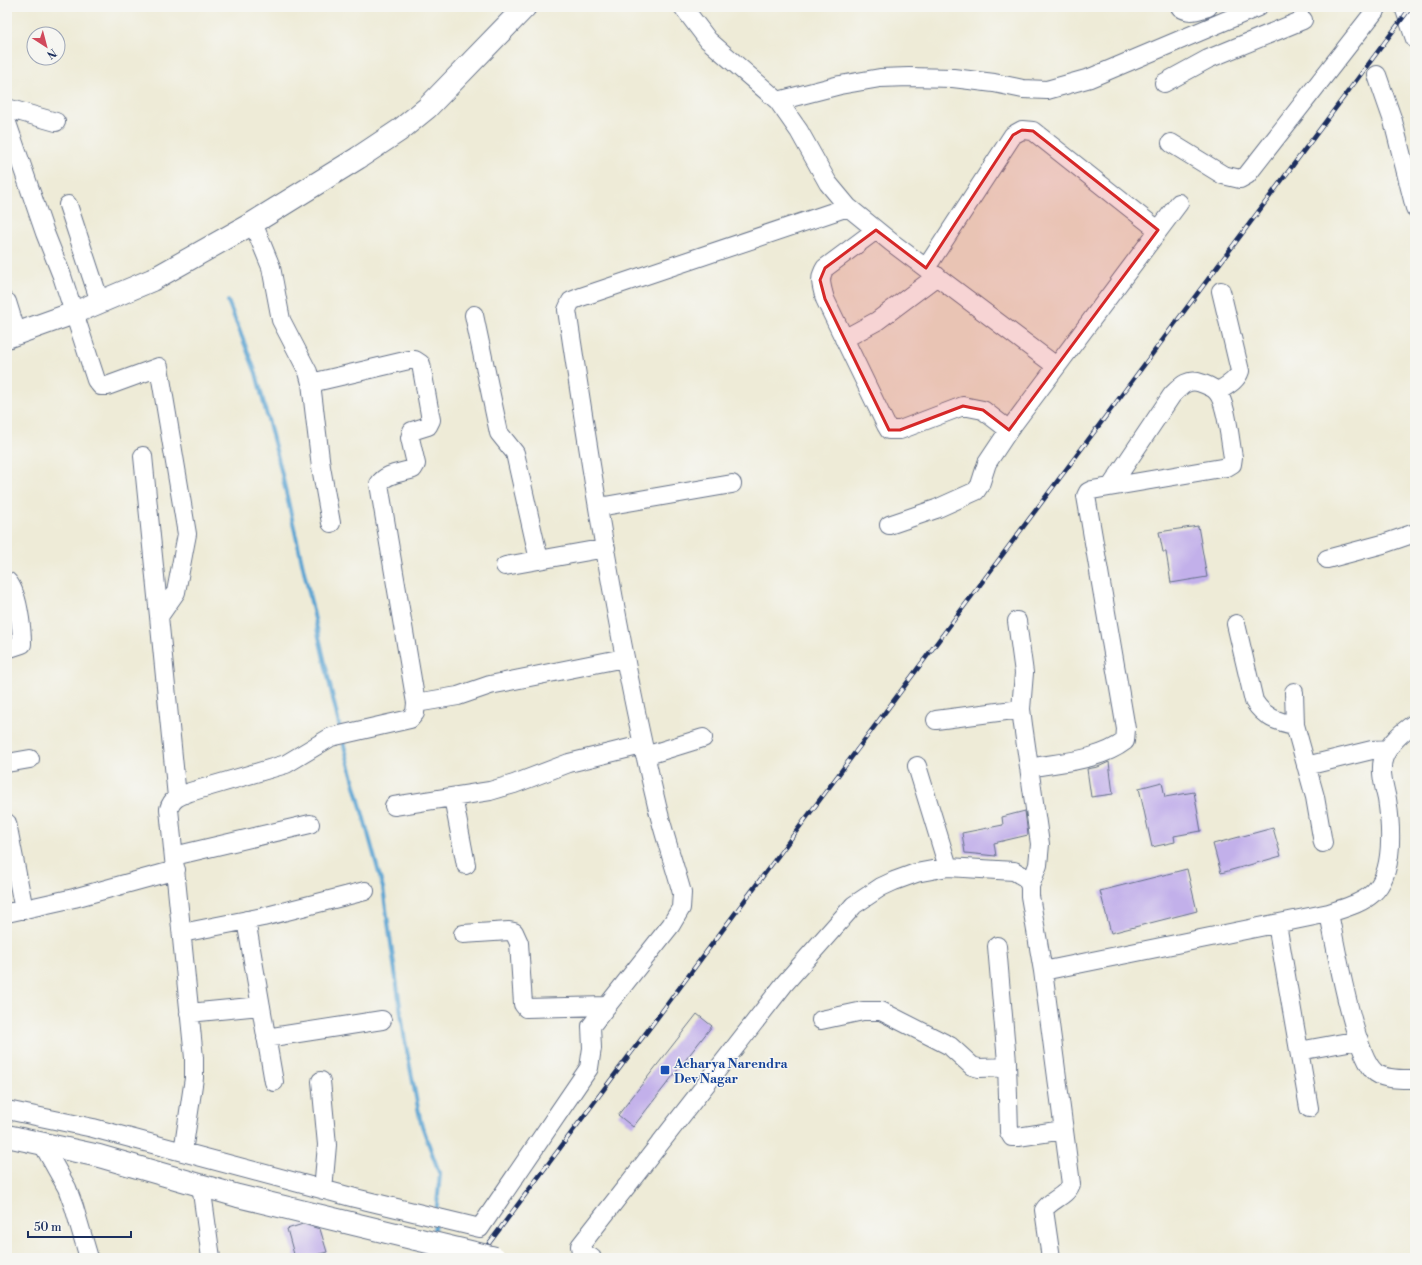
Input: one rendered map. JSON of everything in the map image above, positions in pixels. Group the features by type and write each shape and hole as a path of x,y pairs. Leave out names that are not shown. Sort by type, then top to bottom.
{"main road":[{"path":"12,335 74,313 152,280 253,223 358,158 400,130 427,108 525,7"},
{"path":"7,1136 99,1156 276,1206 495,1258"}],"street":[{"path":"683,7 708,40 778,101 799,131 828,183 848,207 876,230 1056,366"},
{"path":"1180,7 1186,11 1192,12 1208,7"},
{"path":"1171,143 1223,175 1240,179 1247,175 1378,7"},
{"path":"778,101 840,85 894,78 953,78 994,83 1022,90 1046,90 1090,78 1254,8 1263,36"},
{"path":"1409,13 1415,39"},
{"path":"1164,83 1208,59 1303,20"},
{"path":"1377,75 1393,121 1415,208"},
{"path":"7,108 56,122"},
{"path":"7,124 74,313 96,380 101,386 107,386 159,367 187,534 176,592 160,615"},
{"path":"844,339 877,321 931,272 1014,135 1022,130 1032,131 1158,230"},
{"path":"889,525 936,509 976,491 980,485 987,463 1010,430 1056,366 1180,203"},
{"path":"68,205 100,302"},
{"path":"7,1110 93,1128 323,1190 480,1228 589,1068 591,1026 671,925 681,908 682,893 657,808 624,658 567,310 571,301 848,207"},
{"path":"253,223 271,267 281,320 308,372 311,383 321,466 331,523"},
{"path":"876,230 825,268 821,274 820,280 825,299 890,430 900,430 963,406 983,410 1010,430"},
{"path":"1217,392 1239,376 1240,371 1221,291"},
{"path":"7,302 12,335"},
{"path":"474,315 499,433 515,453 539,560"},
{"path":"183,1152 194,1078 190,1013 169,808 171,802 177,797 286,764 331,738 354,731 410,719 415,713 416,703 379,484 382,479 388,476 413,469 416,464 410,438 412,431 428,426 431,420 421,364 415,360 409,360 311,383"},
{"path":"1028,768 1102,754 1114,749 1125,741 1126,730 1086,496 1088,492 1092,490 1227,467 1232,464 1233,457 1224,407 1217,392 1208,386 1195,381 1188,381 1180,386 1172,395 1111,486"},
{"path":"143,456 177,797"},
{"path":"599,506 732,484"},
{"path":"1327,559 1383,544 1415,533"},
{"path":"505,566 606,548"},
{"path":"7,581 12,587 17,603 22,644 7,649"},
{"path":"1017,621 1024,673 1021,708 1040,854 1030,886 1030,896 1043,971 1071,1184 1064,1194 1047,1205 1044,1210 1051,1258"},
{"path":"1236,624 1254,701 1260,710 1274,720 1295,725"},
{"path":"416,703 458,696 490,685 624,658"},
{"path":"1294,692 1295,725 1315,797 1323,843"},
{"path":"936,720 1021,708"},
{"path":"1043,971 1329,913 1363,901 1375,892 1384,875 1389,853 1391,830 1382,772 1384,758 1392,742 1415,723"},
{"path":"394,806 490,791 514,784 569,763 703,738"},
{"path":"1306,766 1372,750 1388,749"},
{"path":"7,763 30,759"},
{"path":"917,766 948,867"},
{"path":"453,797 466,865"},
{"path":"7,823 16,912 74,898 175,863 310,824"},
{"path":"592,1258 581,1252 580,1246 785,983 854,906 881,887 916,873 948,867 1014,871 1021,874 1030,886"},
{"path":"182,933 246,920 366,891"},
{"path":"1329,913 1343,984 1359,1040 1367,1061 1376,1072 1394,1078 1415,1079"},
{"path":"246,920 274,1082"},
{"path":"1277,924 1309,1108"},
{"path":"463,934 514,932 519,943 523,1004 526,1008 607,1006"},
{"path":"997,946 1007,1067 1009,1132 1012,1136 1018,1138 1063,1130"},
{"path":"190,1013 261,1006"},
{"path":"821,1020 863,1011 880,1012 950,1046 972,1066 979,1068 1007,1067"},
{"path":"266,1038 382,1020"},
{"path":"1299,1051 1359,1040"},
{"path":"322,1081 327,1145 323,1190"},
{"path":"42,1143 69,1194 84,1237 89,1258"},
{"path":"202,1185 211,1258"}],"highlighted area":[{"path":"1022,130 1033,131 1158,230 1009,430 983,410 963,406 900,430 889,430 825,299 820,280 825,268 876,230 926,268 1013,135"}],"building":[{"path":"1198,526 1207,577 1171,583 1166,552 1163,552 1159,532"},
{"path":"1109,762 1113,794 1091,797 1087,769 1098,767"},
{"path":"1162,782 1165,797 1194,792 1201,831 1174,836 1175,842 1152,847 1139,788"},
{"path":"1025,811 1028,835 994,843 996,856 965,853 962,833 1003,825 1002,817"},
{"path":"1273,828 1281,856 1221,873 1213,844"},
{"path":"1187,869 1197,911 1111,933 1100,891"},
{"name":"Acharya Narendra Dev Nagar","path":"697,1014 712,1026 633,1127 618,1115"},
{"path":"303,1224 320,1229 327,1252 304,1258 295,1258 287,1229"}],"waterway":[{"path":"228,301 256,373 280,466 340,729"},
{"path":"342,738 383,888 405,1041 421,1123 440,1175 436,1213"},
{"path":"433,1237 435,1222"},
{"path":"431,1258 432,1250"}],"railway":[{"path":"478,1258 1411,7"}],"place":[{"name":"Acharya Narendra Dev Nagar","path":"665,1070"}]}
